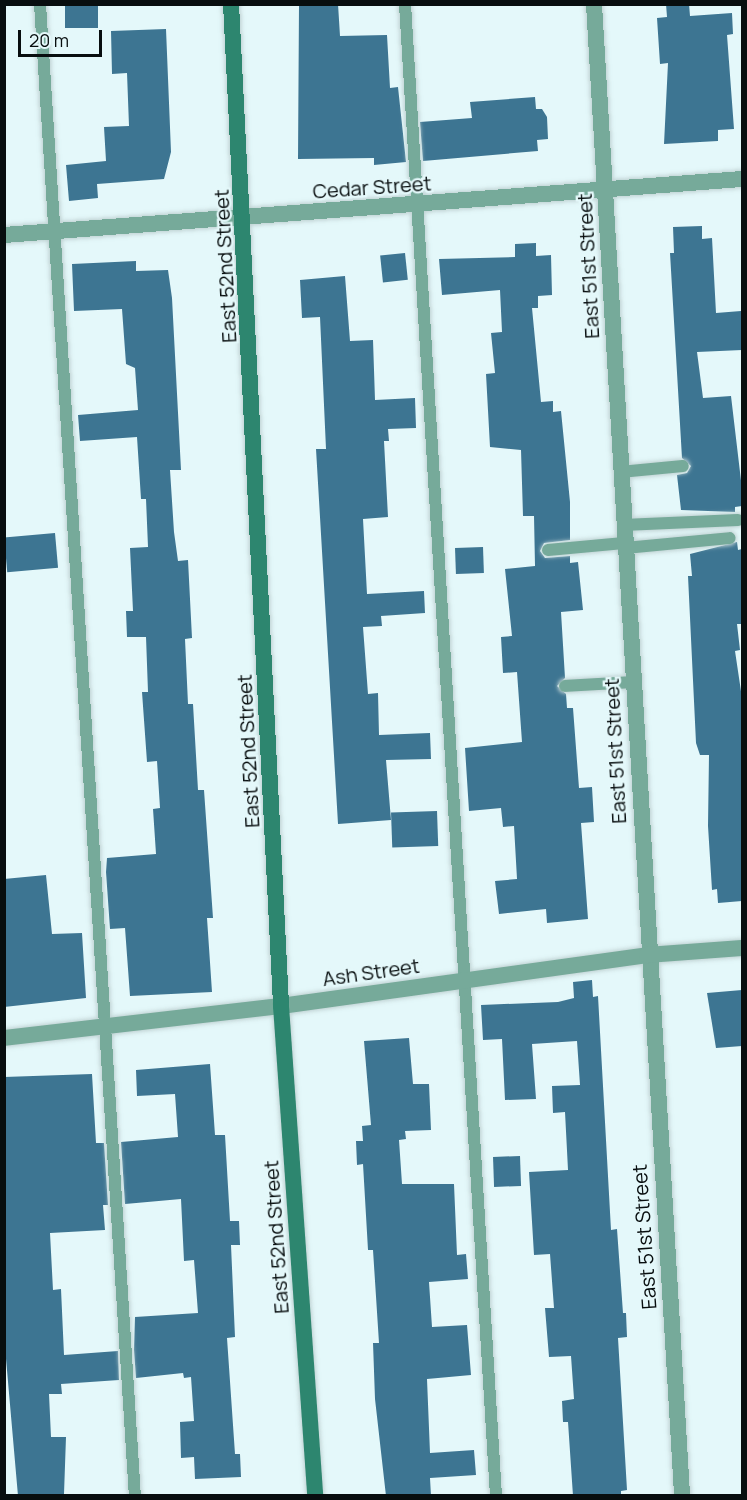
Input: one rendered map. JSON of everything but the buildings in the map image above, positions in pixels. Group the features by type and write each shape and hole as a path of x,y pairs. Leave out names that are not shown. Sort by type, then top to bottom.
{"main road":[{"name":"East 52nd Street","path":"231,4 244,218 281,1006 315,1496"}],"street":[{"name":"East 51st Street","path":"594,4 647,955 682,1496"},
{"name":"Cedar Street","path":"4,235 742,179"},
{"name":"Ash Street","path":"4,1038 281,1006 647,955 742,948"}],"lane":[{"path":"40,4 52,232 106,1026 135,1496"},
{"path":"405,4 467,980 496,1496"},
{"path":"620,472 683,466"},
{"path":"623,525 738,520"},
{"path":"548,550 730,538"},
{"path":"565,686 632,682"}]}
